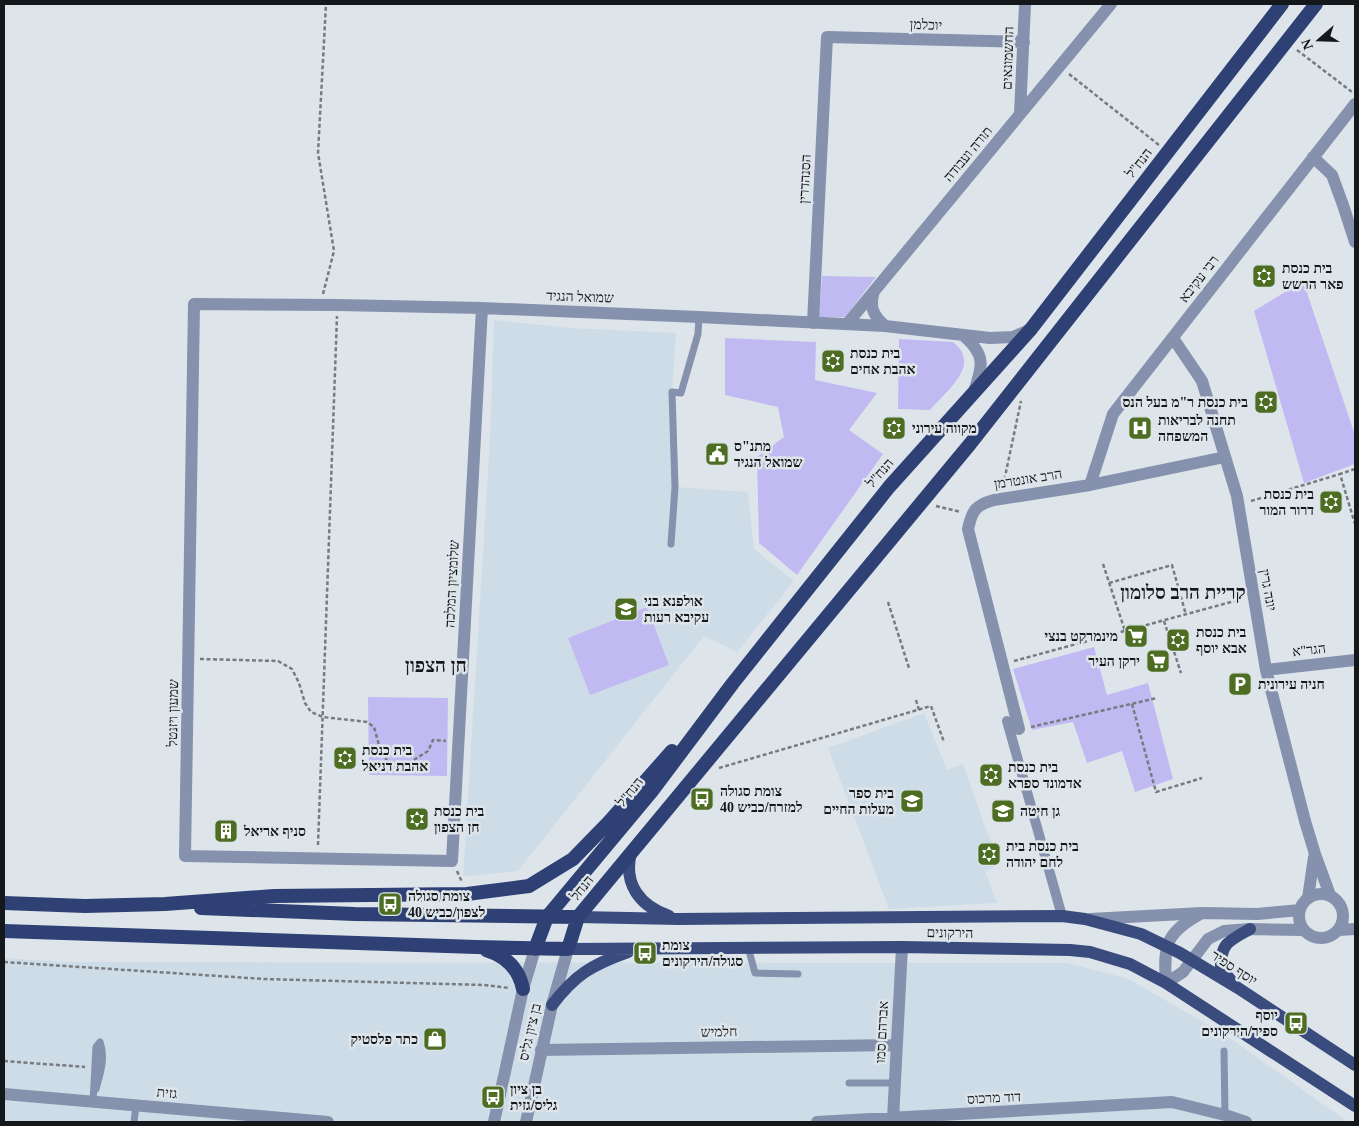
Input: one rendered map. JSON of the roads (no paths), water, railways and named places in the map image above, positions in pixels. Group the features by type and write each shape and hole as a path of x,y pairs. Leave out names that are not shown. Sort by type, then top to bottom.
{"highway":[{"name":"הנח\"ל","path":"535,949 547,917 652,791 733,682 889,487 973,396 1031,329 1282,4"},
{"path":"631,853 970,444 1316,4"},
{"path":"4,903 85,906 165,904 274,896 467,894 529,886 572,859 609,822 733,682"},
{"name":"הנחל","path":"568,949 578,917 631,853"},
{"path":"165,904 219,910 578,917"},
{"path":"6,933 568,949"},
{"path":"476,947 507,960 518,974 523,989"}],"main road":[{"path":"631,853 628,871 636,893 655,910 679,919"},
{"name":"הירקונים","path":"578,917 679,919 1062,916 1086,919"},
{"name":"יוסף ספיר","path":"1086,919 1141,934 1193,960 1355,1065"},
{"path":"1238,988 1221,969 1220,955 1227,942 1250,929"},
{"name":"הירקונים","path":"568,949 902,947 1070,950 1090,952 1130,964 1166,983"},
{"path":"552,1005 573,980 584,971 611,958 637,949"},
{"path":"1166,983 1355,1106"}],"street":[{"name":"החשמונאים","path":"1020,114 1024,4"},
{"name":"תורה ועבודה","path":"847,324 1112,4"},
{"name":"יוכלמן","path":"827,37 1024,42"},
{"name":"הסנהדרין","path":"813,323 827,37"},
{"name":"רבי עקיבא","path":"1090,484 1113,414 1355,104"},
{"path":"1313,157 1332,175 1344,205 1355,242"},
{"path":"874,291 871,301 872,310 876,318 885,326"},
{"name":"שמואל הנגיד","path":"194,304 482,308 699,317 885,326 990,338 1012,337 1031,329"},
{"name":"שמעון ויזנטל","path":"194,304 185,856 452,861"},
{"name":"שלומציון המלכה","path":"452,861 482,308"},
{"path":"963,335 974,344 979,352 981,361 980,373 973,396"},
{"name":"יונה גרין","path":"1173,338 1202,381 1225,457 1238,505 1266,670 1314,854 1330,896"},
{"name":"הרב אונטרמן","path":"1019,729 968,529 971,514 981,503 1090,484 1225,457"},
{"name":"הגר\"א","path":"1266,670 1355,660"},
{"path":"1006,720 1062,916"},
{"name":"יונה גרין","path":"1308,898 1314,854"},
{"path":"1322,894 1330,896 1349,910 1339,930 1330,938 1322,939 1309,936 1303,930 1298,917 1300,910 1308,898 1322,894"},
{"name":"הירקונים","path":"1086,919 1202,913 1257,914 1300,910"},
{"path":"1202,913 1183,924 1173,933 1166,946 1164,962 1166,983 1182,972 1208,939 1224,931 1250,929 1303,930"},
{"path":"1339,930 1355,929"},
{"name":"אברהם סמו","path":"892,1119 902,947"},
{"name":"בן ציון גליס","path":"494,1122 523,989 535,949"},
{"name":"בן ציון גליס","path":"528,1121 552,1005 568,949"},
{"name":"חלמיש","path":"542,1050 896,1045"},
{"name":"גזית","path":"4,1094 328,1122"},
{"name":"דוד מרכוס","path":"817,1122 1172,1102 1246,1122"}],"lane":[{"path":"671,544 675,487 672,392 681,393 698,334 699,317"},
{"path":"748,947 755,973 798,974"},
{"path":"100,1042 102,1047 101,1072 93,1102 96,1047 100,1042"},
{"path":"1224,1051 1225,1115"},
{"path":"849,1083 894,1083"},
{"path":"134,1122 136,1106"}],"place":[{"name":"בית כנסת פאר הרשש","path":"1264,276"},
{"name":"בית כנסת אהבת אחים","path":"833,361"},
{"name":"בית כנסת ר\"מ בעל הנס","path":"1266,402"},
{"name":"מקווה עירוני","path":"894,428"},
{"name":"תחנה לבריאות המשפחה","path":"1140,428"},
{"name":"מתנ\"ס שמואל הנגיד","path":"717,454"},
{"name":"בית כנסת דרור המור","path":"1331,502"},
{"name":"אולפנא בני עקיבא רעות","path":"626,609"},
{"name":"מינמרקט בנצי","path":"1136,636"},
{"name":"בית כנסת אבא יוסף","path":"1178,640"},
{"name":"ירקן העיר","path":"1158,661"},
{"name":"חניה עירונית","path":"1240,684"},
{"name":"בית כנסת אהבת דניאל","path":"345,758"},
{"name":"בית כנסת אדמונד ספרא","path":"991,775"},
{"name":"צומת סגולה למזרח/כביש 40","path":"702,799"},
{"name":"בית ספר מעלות החיים","path":"912,801"},
{"name":"גן חיטה","path":"1003,811"},
{"name":"בית כנסת חן הצפון","path":"417,819"},
{"name":"סניף אריאל","path":"226,831"},
{"name":"בית כנסת בית לחם יהודה","path":"989,854"},
{"name":"צומת סגולה לצפון/כביש 40","path":"390,904"},
{"name":"צומת סגולה/הירקונים","path":"645,953"},
{"name":"יוסף ספיר/הירקונים","path":"1296,1023"},
{"name":"כתר פלסטיק","path":"435,1039"},
{"name":"בן ציון גליס/גזית","path":"493,1097"}],"district":[{"name":"קריית הרב סלומון","path":"1183,592"},
{"name":"חן הצפון","path":"436,665"}]}
